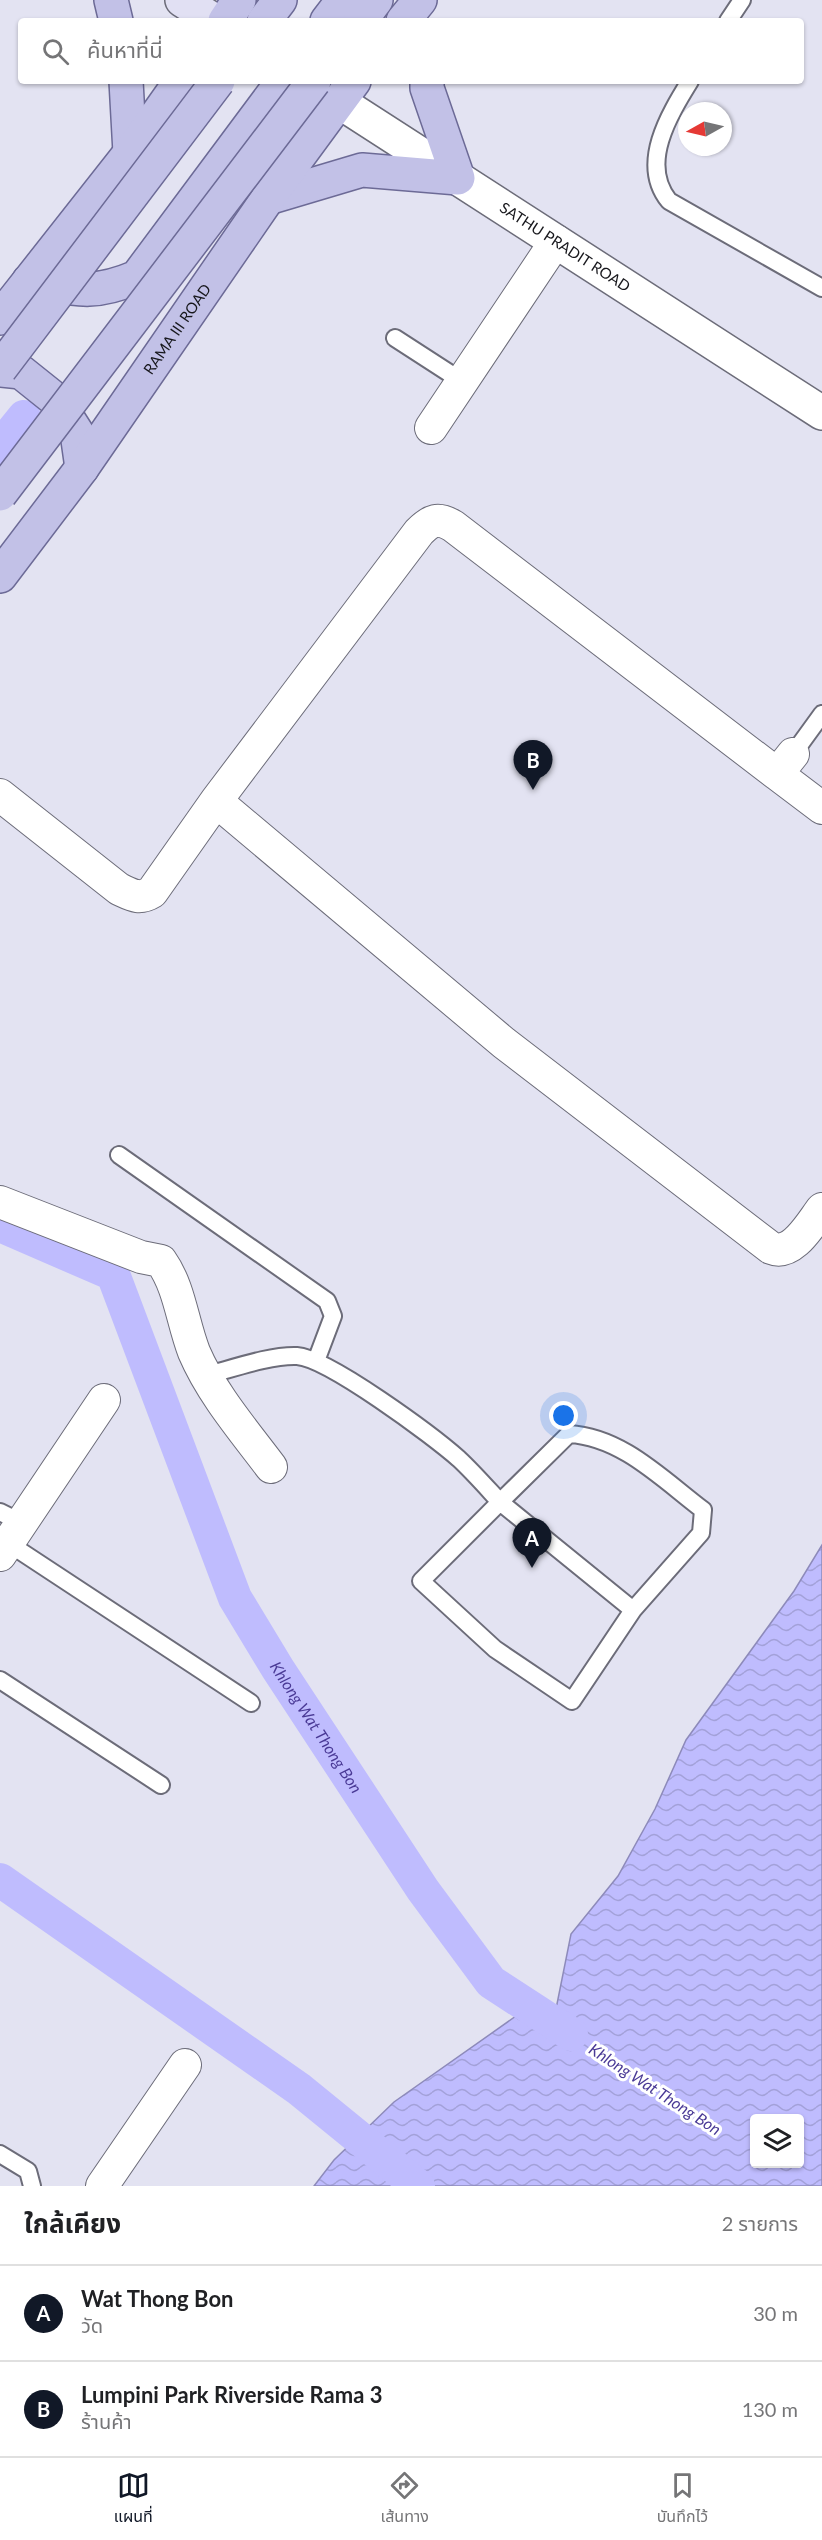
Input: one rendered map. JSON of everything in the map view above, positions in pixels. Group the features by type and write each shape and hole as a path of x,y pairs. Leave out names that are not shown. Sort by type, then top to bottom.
{"main road":[{"path":"111,0 115,18"},
{"path":"182,0 210,18"},
{"path":"227,18 239,0"},
{"path":"266,18 280,0"},
{"path":"329,18 343,0"},
{"path":"362,18 376,0"},
{"path":"405,18 420,0"},
{"path":"428,0 428,18"},
{"path":"126,84 130,153"},
{"path":"0,318 130,153 180,84"},
{"path":"0,370 216,84"},
{"path":"29,281 94,291 113,287 137,277 281,84"},
{"name":"SATHU PRADIT ROAD","path":"320,84 335,88"},
{"path":"268,198 362,170 458,178 427,84"},
{"path":"0,494 335,88"},
{"name":"RAMA III ROAD","path":"0,576 82,468 268,198 335,88"},
{"path":"0,370 21,372 56,400 77,434 82,468"}],"street":[{"name":"SATHU PRADIT ROAD","path":"335,88 458,178 822,413"},
{"path":"430,428 556,241"},
{"path":"0,795 119,889 135,897 144,897 152,892 216,801 419,532 429,522 437,520 453,526 785,764 822,808"},
{"path":"216,801 504,1043 771,1248 777,1250 786,1248 797,1241 822,1209"},
{"path":"0,1202 141,1257 161,1261 172,1278 195,1353 227,1409 271,1467"},
{"path":"8,1533 104,1400"},
{"path":"102,2186 185,2065"}],"lane":[{"path":"730,18 742,0"},
{"path":"688,84 668,118 658,147 658,180 662,192 669,201 822,288"},
{"path":"395,338 463,382"},
{"path":"785,764 822,714"},
{"path":"119,1155 327,1301 333,1316 316,1361"},
{"path":"208,1375 267,1360 297,1356 316,1361 426,1433 458,1459 500,1502 633,1610"},
{"path":"569,1434 587,1435 620,1447 703,1510 701,1533 633,1610 572,1701 495,1649 421,1581 500,1502 569,1434"},
{"path":"8,1533 251,1703"},
{"path":"0,1680 162,1785"},
{"path":"0,2154 28,2171 32,2186"}],"water":[{"path":"822,1545 822,2186 314,2186 334,2160 394,2102 526,2009 556,2009 571,1934 618,1876 655,1809 686,1740 794,1591"}],"waterway":[{"path":"0,447 24,417"},
{"name":"Khlong Wat Thong Bon","path":"0,1225 113,1274 235,1598 278,1669 423,1890 491,1982 571,2034"},
{"path":"0,1880 299,2089 418,2186"}],"place":[{"name":"Lumpini Park Riverside Rama 3","path":"533,790"},
{"name":"Wat Thong Bon","path":"532,1568"}]}
